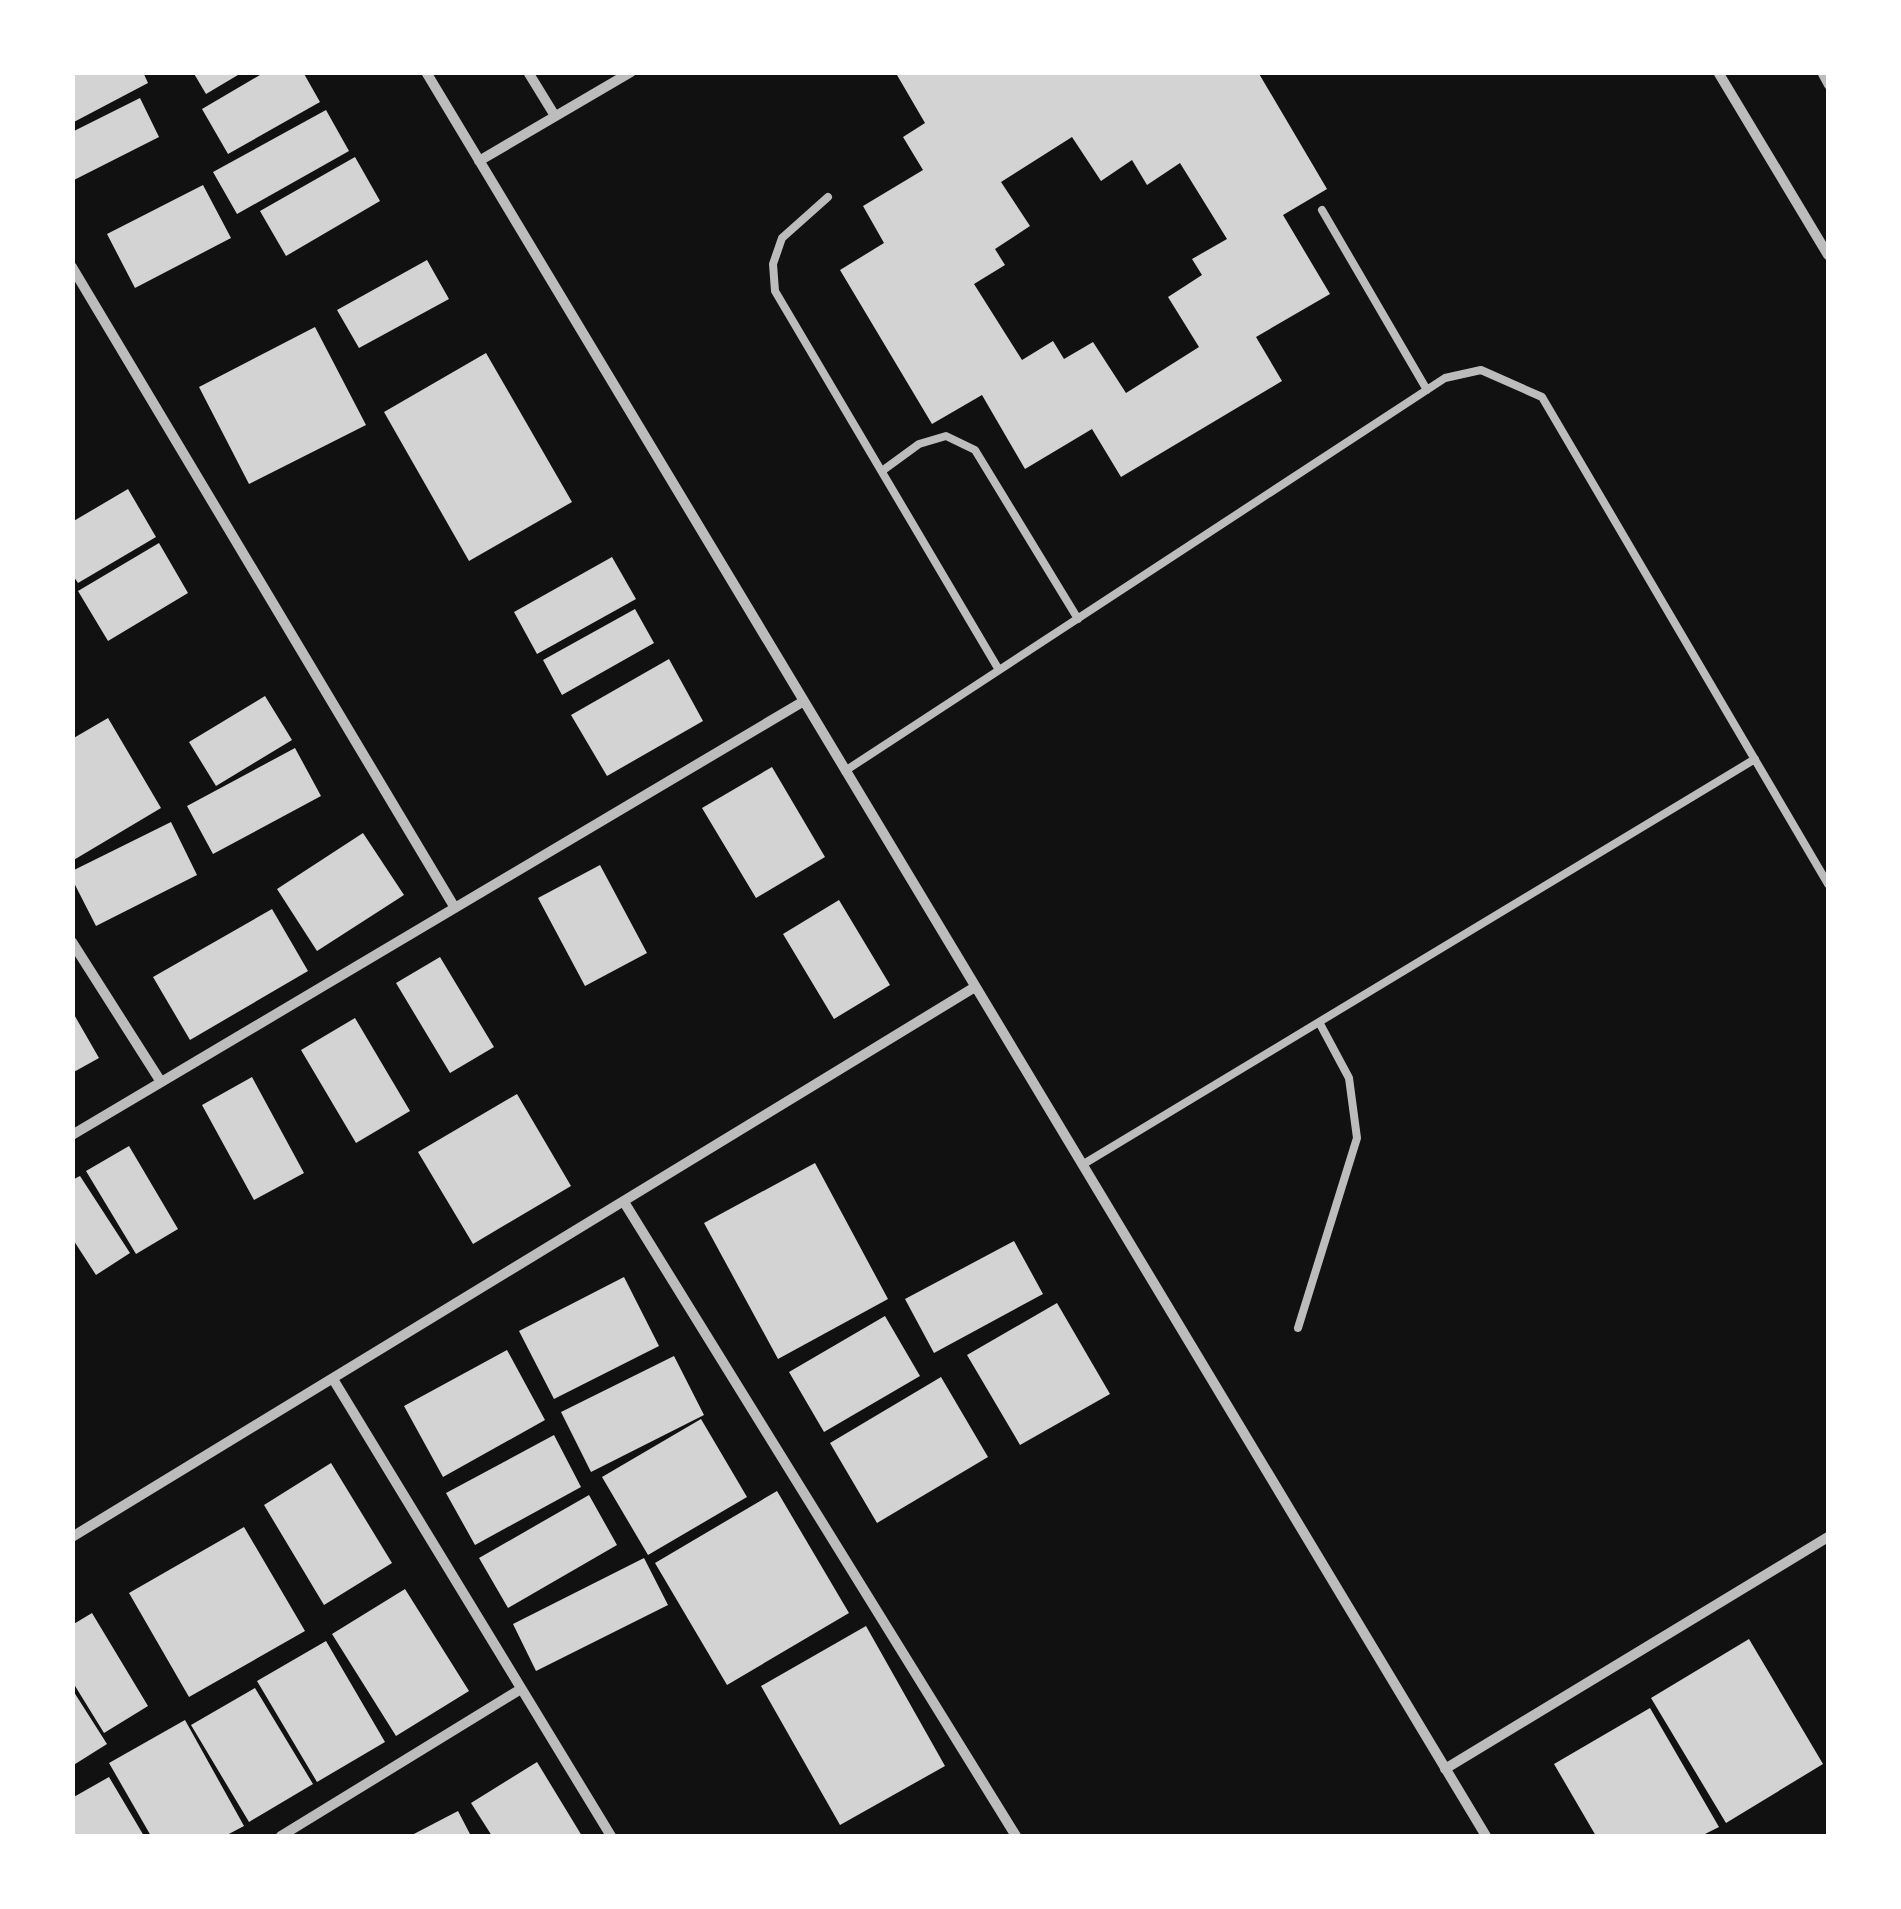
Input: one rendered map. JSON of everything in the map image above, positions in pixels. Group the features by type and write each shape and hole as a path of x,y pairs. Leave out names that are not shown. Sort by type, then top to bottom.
{"street":[{"path":"426,72 1486,1836"},
{"path":"528,72 556,116"},
{"path":"479,161 631,72"},
{"path":"1718,72 1828,254"},
{"path":"72,267 455,908"},
{"path":"72,1135 804,702"},
{"path":"72,942 160,1082"},
{"path":"72,1538 976,987"},
{"path":"624,1202 1016,1836"},
{"path":"333,1379 611,1836"},
{"path":"1445,1770 1828,1538"},
{"path":"281,1836 522,1690"}],"lane":[{"path":"1821,72 1828,85"},
{"path":"828,197 782,238 773,264 775,291 999,670"},
{"path":"1322,210 1426,390"},
{"path":"846,771 1426,390 1446,378 1481,370 1542,397 1828,884"},
{"path":"882,472 919,444 946,436 975,450 1078,619"},
{"path":"1082,1165 1755,759"},
{"path":"1298,1328 1357,1138 1350,1078 1319,1022"}],"building":[{"path":"72,72 143,72 148,83 72,123"},
{"path":"193,72 243,72 206,94"},
{"path":"265,72 303,72 320,102 228,154 202,109"},
{"path":"1258,72 1327,189 1283,215 1330,294 1256,337 1282,381 1121,477 1092,429 1025,469 982,395 932,424 840,270 884,243 863,206 923,170 903,137 925,123 897,75","holes":["1072,137 1101,181 1132,160 1147,185 1180,163 1227,239 1192,259 1202,275 1168,297 1199,347 1126,393 1093,342 1064,359 1053,341 1022,360 974,284 1005,265 995,249 1030,226 1001,182"]},
{"path":"140,98 159,137 72,181 72,132"},
{"path":"326,110 349,151 237,214 213,172"},
{"path":"355,157 380,201 286,256 260,211"},
{"path":"203,185 231,238 135,288 107,234"},
{"path":"427,260 449,299 359,348 337,310"},
{"path":"315,327 366,425 249,484 199,387"},
{"path":"486,353 572,502 469,561 384,412"},
{"path":"128,489 156,537 78,583 72,574 72,522"},
{"path":"159,543 188,593 108,641 78,591"},
{"path":"612,557 636,599 537,654 514,612"},
{"path":"635,609 654,643 562,695 543,660"},
{"path":"669,659 703,721 607,776 571,715"},
{"path":"265,696 292,740 216,786 189,742"},
{"path":"108,718 161,808 72,861 72,739"},
{"path":"295,748 321,796 213,854 187,806"},
{"path":"772,767 825,857 756,898 702,808"},
{"path":"171,822 197,875 96,926 72,879 72,871"},
{"path":"363,833 404,895 317,951 277,889"},
{"path":"600,865 647,953 585,986 538,898"},
{"path":"839,900 890,985 834,1019 783,934"},
{"path":"272,909 308,971 190,1040 153,977"},
{"path":"440,957 494,1047 450,1073 396,983"},
{"path":"72,1011 99,1058 72,1073"},
{"path":"355,1018 410,1111 356,1143 301,1050"},
{"path":"252,1077 304,1173 254,1200 202,1105"},
{"path":"517,1094 571,1186 473,1244 418,1152"},
{"path":"129,1146 178,1229 136,1254 86,1171"},
{"path":"815,1163 888,1299 778,1359 704,1223"},
{"path":"80,1176 130,1253 96,1275 72,1238 72,1180"},
{"path":"1014,1241 1043,1294 934,1353 905,1299"},
{"path":"624,1277 659,1346 554,1399 519,1331"},
{"path":"1057,1303 1110,1394 1020,1445 967,1355"},
{"path":"885,1316 920,1376 824,1432 789,1372"},
{"path":"507,1350 545,1420 443,1477 404,1406"},
{"path":"674,1356 704,1415 591,1472 561,1412"},
{"path":"941,1377 988,1457 877,1523 830,1443"},
{"path":"701,1419 747,1497 648,1555 602,1477"},
{"path":"554,1435 581,1487 475,1545 446,1493"},
{"path":"331,1463 392,1563 324,1605 264,1505"},
{"path":"777,1491 849,1613 727,1685 655,1563"},
{"path":"589,1495 617,1545 508,1608 479,1558"},
{"path":"244,1527 305,1631 189,1697 129,1593"},
{"path":"644,1558 668,1605 536,1671 513,1624"},
{"path":"405,1589 469,1691 396,1736 332,1634"},
{"path":"92,1613 148,1706 104,1733 72,1681 72,1625"},
{"path":"866,1626 945,1766 840,1825 761,1686"},
{"path":"1749,1639 1823,1764 1726,1823 1651,1698"},
{"path":"326,1641 385,1742 317,1782 257,1681"},
{"path":"255,1688 313,1784 249,1822 191,1725"},
{"path":"72,1689 107,1744 72,1766"},
{"path":"1650,1708 1719,1827 1701,1836 1596,1836 1554,1764"},
{"path":"185,1720 244,1826 225,1836 151,1836 109,1763"},
{"path":"537,1762 582,1836 492,1836 471,1803"},
{"path":"109,1777 144,1836 72,1836 72,1798"},
{"path":"458,1811 471,1836 410,1836"}]}
